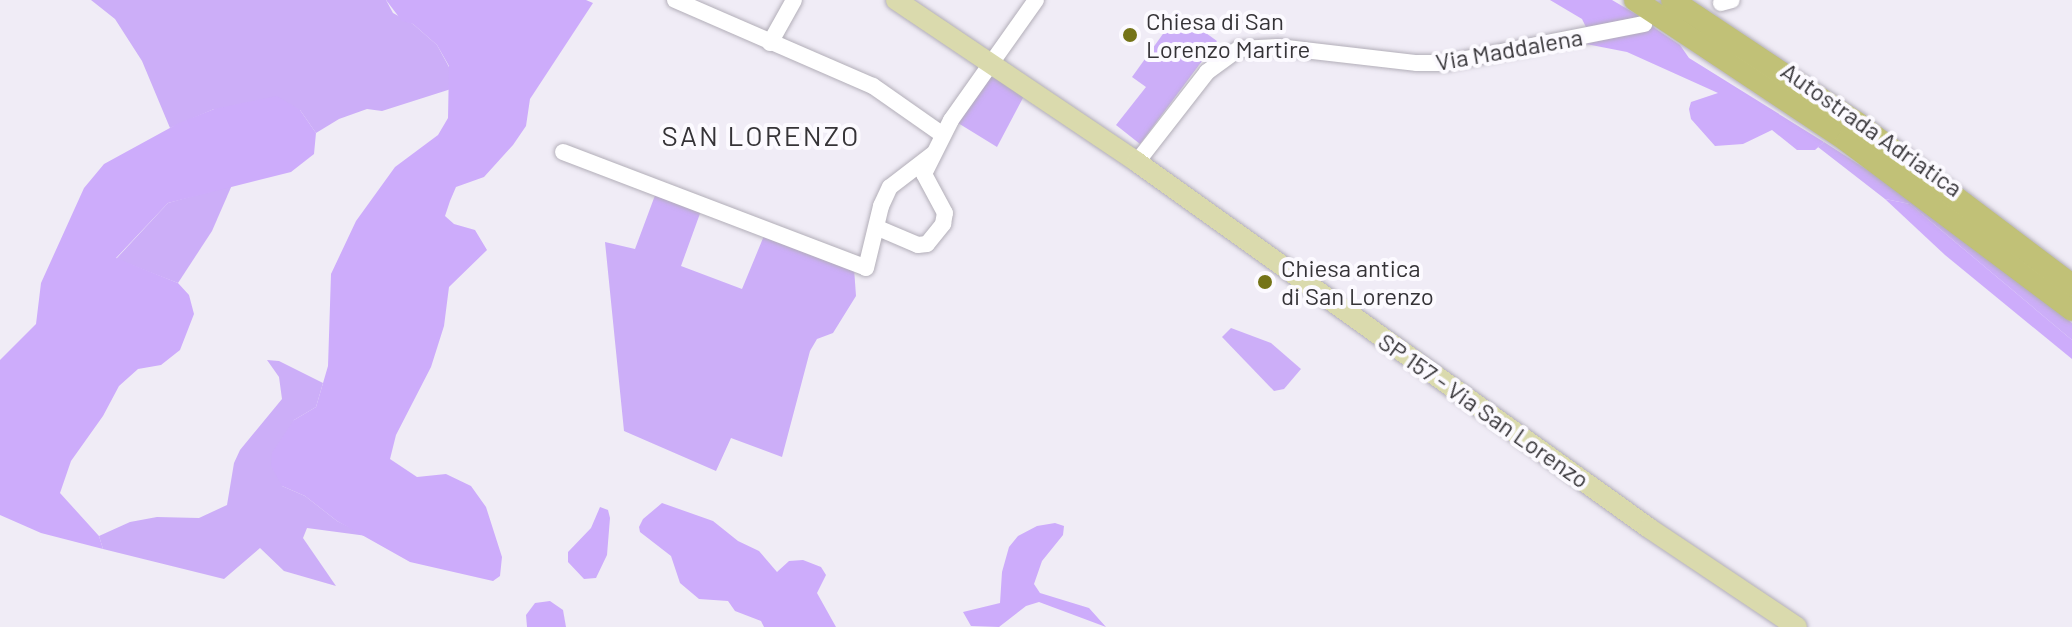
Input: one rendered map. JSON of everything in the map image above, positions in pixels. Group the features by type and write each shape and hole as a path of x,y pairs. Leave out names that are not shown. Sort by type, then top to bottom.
{"highway":[{"name":"Autostrada Adriatica","path":"1635,0 1847,141 2072,310"},
{"name":"Autostrada Adriatica","path":"1672,0 1857,123 2072,285"}],"main road":[{"name":"SP 157 - Via San Lorenzo","path":"896,0 1137,162 1649,528 1797,627"}],"street":[{"path":"675,0 873,86 943,135"},
{"path":"770,43 794,0"},
{"path":"878,228 918,245 927,244 943,224 945,213 924,174 943,135 990,62 1036,0"},
{"name":"Via Maddalena","path":"1137,162 1207,72 1239,49 1278,47 1417,63 1445,63 1644,24"},
{"path":"563,152 866,268 881,206 890,187 933,154"}],"shaded area":[{"path":"91,0 386,0 393,13 413,24 437,45 449,67 451,89 382,111 367,109 339,119 316,133 300,110 214,109 170,128 142,61 115,19"},
{"path":"386,0 586,0 593,3 530,99 526,126 513,145 484,177 456,187 445,216 454,224 475,230 487,250 449,287 444,326 431,367 396,435 390,459 417,477 446,474 471,486 486,507 502,557 500,576 493,581 410,562 337,521 305,496 282,486 271,466 272,453 294,420 316,407 328,366 331,274 356,221 395,167 438,135 448,118 449,66 437,45 413,24 402,21"},
{"path":"1550,0 1612,0 1646,20 1587,29 1582,19"},
{"path":"1178,13 1217,41 1140,144 1116,125 1146,87 1132,77"},
{"path":"1653,27 1680,45 1689,58 1824,142 1815,150 1797,150 1772,130 1743,144 1715,146 1691,119 1689,109 1691,102 1718,93 1627,52 1586,44"},
{"path":"986,71 1024,96 997,147 958,123"},
{"path":"277,96 300,110 316,133 314,154 291,172 168,203 116,258 178,283 189,295 194,314 180,350 161,365 138,369 119,386 103,416 71,461 60,493 99,536 103,549 41,533 0,515 0,360 36,324 41,283 84,188 104,164 179,123 214,109"},
{"path":"1824,142 1886,182 2072,323 2072,340 1910,204 1885,199 1818,147"},
{"path":"232,185 212,231 178,283 116,259 168,203"},
{"path":"657,190 702,208 681,266 742,289 766,231 854,268 856,296 833,333 817,339 810,351 782,457 731,438 716,471 624,431 605,242 635,249"},
{"path":"1885,199 1910,204 2072,340 2072,359 1945,255"},
{"path":"1231,328 1271,343 1301,369 1284,389 1274,391 1222,337"},
{"path":"267,360 279,361 323,383 316,407 294,420 282,486 305,496 337,521 367,536 307,528 303,538 336,586 284,571 260,548 224,579 103,549 99,536 130,522 157,517 199,518 227,505 234,463 240,450 282,399 279,377"},
{"path":"662,503 713,521 738,541 759,551 777,572 789,561 803,560 821,567 826,575 817,593 836,627 764,627 761,621 735,611 728,601 699,599 680,583 671,556 640,532 643,519"},
{"path":"600,507 608,510 610,518 607,555 596,578 584,579 568,562 568,552 591,528"},
{"path":"1055,523 1064,526 1063,535 1042,561 1034,584 1040,593 1089,608 1106,627 1039,602 1026,606 999,627 971,626 963,612 1000,603 1002,572 1009,547 1018,536 1037,526"},
{"path":"550,601 563,610 566,627 527,627 526,615 535,603"}],"place":[{"name":"Chiesa di San Lorenzo Martire","path":"1130,35"},
{"name":"Chiesa antica di San Lorenzo","path":"1265,282"}],"district":[{"name":"SAN LORENZO","path":"761,135"}]}
